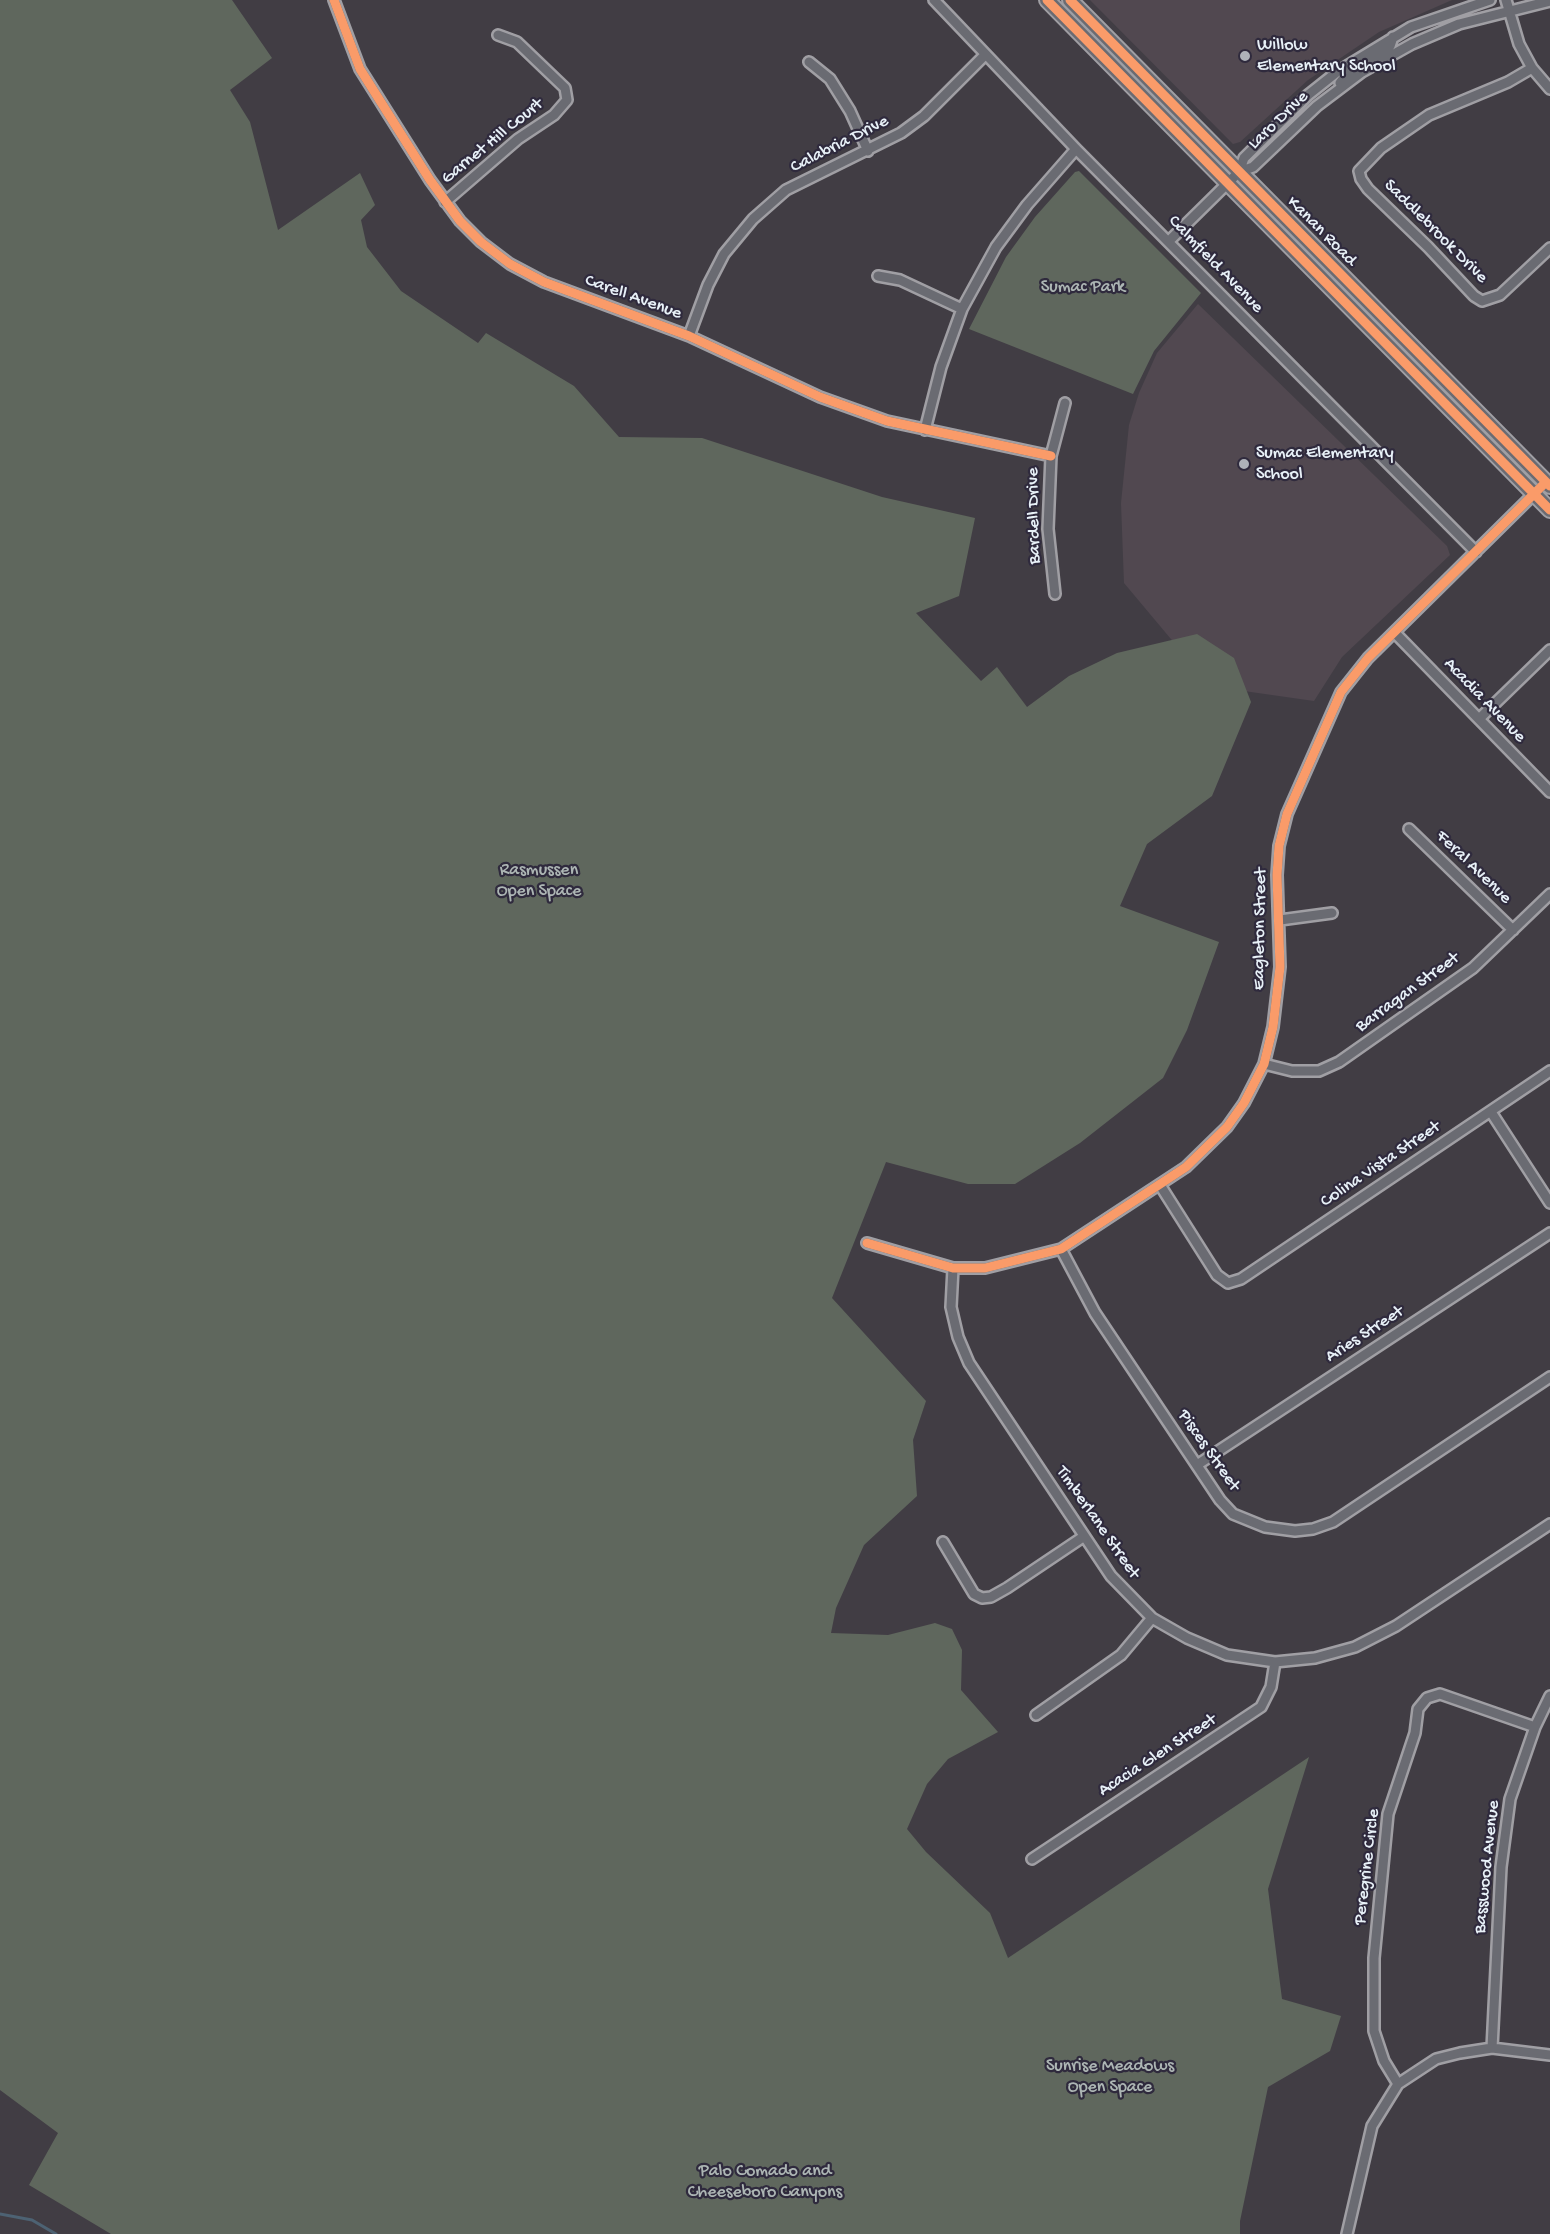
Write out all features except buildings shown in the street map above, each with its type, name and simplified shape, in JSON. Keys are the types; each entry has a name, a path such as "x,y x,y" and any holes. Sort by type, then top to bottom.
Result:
{"main road":[{"name":"Kanan Road","path":"1047,0 1550,510"},
{"name":"Kanan Road","path":"1070,0 1548,484"}],"street":[{"name":"Carell Avenue","path":"334,0 360,69 445,202 481,242 510,264 544,282 688,336 820,397 887,421 1051,456"},
{"name":"Laro Drive","path":"1169,241 1239,172 1244,158 1315,89 1411,27 1490,0"},
{"path":"1506,0 1519,44 1532,68 1550,89"},
{"name":"Calmfield Avenue","path":"936,1 1076,149 1476,552"},
{"name":"Laro Drive","path":"1239,172 1254,167 1338,88 1383,59 1435,33 1550,1"},
{"name":"Garnet Hill Court","path":"445,202 518,139 554,116 567,100 565,88 517,42 498,34"},
{"name":"Laro Drive","path":"1338,88 1347,74 1390,46 1393,38"},
{"name":"Calabria Drive","path":"688,336 708,285 724,254 753,219 786,190 814,174 868,152 924,116 985,55"},
{"path":"809,62 830,79 850,111 868,152"},
{"name":"Saddlebrook Drive","path":"1532,68 1508,82 1429,115 1381,148 1359,171 1368,189 1428,247 1474,296 1482,301 1500,295 1550,248"},
{"path":"925,430 941,368 962,309 996,247 1027,205 1076,149"},
{"path":"878,276 900,280 962,309"},
{"name":"Bardell Drive","path":"1055,594 1048,529 1051,456 1065,403"},
{"name":"Eagleton Street","path":"867,1243 953,1268 985,1268 1062,1249 1186,1167 1227,1127 1244,1103 1264,1064 1273,1027 1280,967 1277,875 1287,814 1341,692 1368,658 1534,494 1548,484"},
{"name":"Acadia Avenue","path":"1395,633 1550,792"},
{"path":"1479,719 1550,650"},
{"name":"Feral Avenue","path":"1409,829 1513,930"},
{"name":"Barragan Street","path":"1264,1064 1292,1071 1319,1071 1339,1062 1473,968 1550,894"},
{"path":"1280,920 1332,913"},
{"name":"Colina Vista Street","path":"1160,1185 1217,1275 1228,1283 1241,1279 1550,1071"},
{"path":"1491,1112 1550,1203"},
{"name":"Aries Street","path":"1197,1466 1550,1233"},
{"name":"Pisces Street","path":"1062,1249 1095,1313 1220,1500 1233,1514 1248,1522 1280,1530 1313,1529 1333,1522 1550,1377"},
{"name":"Timberlane Street","path":"953,1268 951,1307 957,1337 969,1363 1111,1576 1152,1618 1187,1638 1227,1655 1275,1662 1315,1658 1355,1647 1396,1626 1550,1524"},
{"path":"943,1542 974,1594 982,1598 992,1597 1007,1588 1083,1537"},
{"path":"1036,1715 1121,1655 1152,1618"},
{"name":"Acacia Glen Street","path":"1032,1859 1261,1707 1270,1687 1275,1662"},
{"name":"Peregrine Circle","path":"1398,2084 1384,2061 1374,2031 1374,1958 1388,1814 1415,1733 1418,1710 1426,1698 1440,1694 1535,1727"},
{"name":"Basswood Avenue","path":"1492,2048 1501,1867 1510,1799 1535,1727 1550,1696"},
{"path":"1347,2234 1372,2126 1398,2084 1436,2060 1492,2048 1550,2055"}],"shaded area":[{"name":"Willow Elementary School","path":"1090,0 1452,0 1379,32 1308,80 1240,142 1233,144"},
{"name":"Sumac Elementary School","path":"1198,304 1447,546 1450,555 1342,657 1314,701 1244,691 1217,694 1124,583 1121,503 1129,425 1139,393 1157,353"}],"green space":[{"name":"Rasmussen Open Space","path":"0,0 232,0 272,58 230,90 250,122 278,230 360,173 375,205 361,220 367,247 401,291 478,343 486,333 574,386 619,437 702,438 882,497 975,518 959,596 916,613 981,681 997,667 1027,707 1069,676 1117,653 1197,634 1234,658 1251,702 1212,796 1147,844 1120,906 1219,942 1187,1030 1163,1078 1080,1143 1015,1184 968,1184 886,1162 832,1298 926,1401 913,1440 917,1496 864,1545 836,1608 831,1633 888,1635 935,1623 952,1629 962,1650 961,1690 998,1732 948,1759 927,1784 907,1829 926,1852 990,1913 1008,1958 1309,1757 1268,1889 1282,1999 1341,2016 1330,2051 1268,2087 1240,2221 1240,2234 111,2234 29,2185 58,2133 0,2090"},
{"name":"Sumac Park","path":"1079,171 1201,293 1154,351 1133,394 969,329 1006,257 1035,217 1075,172"}],"waterway":[{"path":"0,2214 32,2220 56,2234"}],"cycle path":[{"path":"334,0 360,69 430,180 460,221 481,242 510,264 544,282 689,336 820,397 887,421 1051,456"},
{"path":"1047,0 1550,510"},
{"path":"1070,0 1550,486"},
{"path":"867,1243 953,1268 985,1268 1061,1249 1186,1167 1227,1127 1244,1103 1264,1064 1273,1027 1280,967 1277,875 1279,846 1287,814 1341,692 1368,658 1546,482"}],"place":[{"name":"Willow Elementary School","path":"1245,56"},
{"name":"Sumac Elementary School","path":"1244,464"}],"park label":[{"name":"Sunrise Meadows Open Space","path":"1110,2077"},
{"name":"Palo Comado and Cheeseboro Canyons","path":"765,2182"}]}
